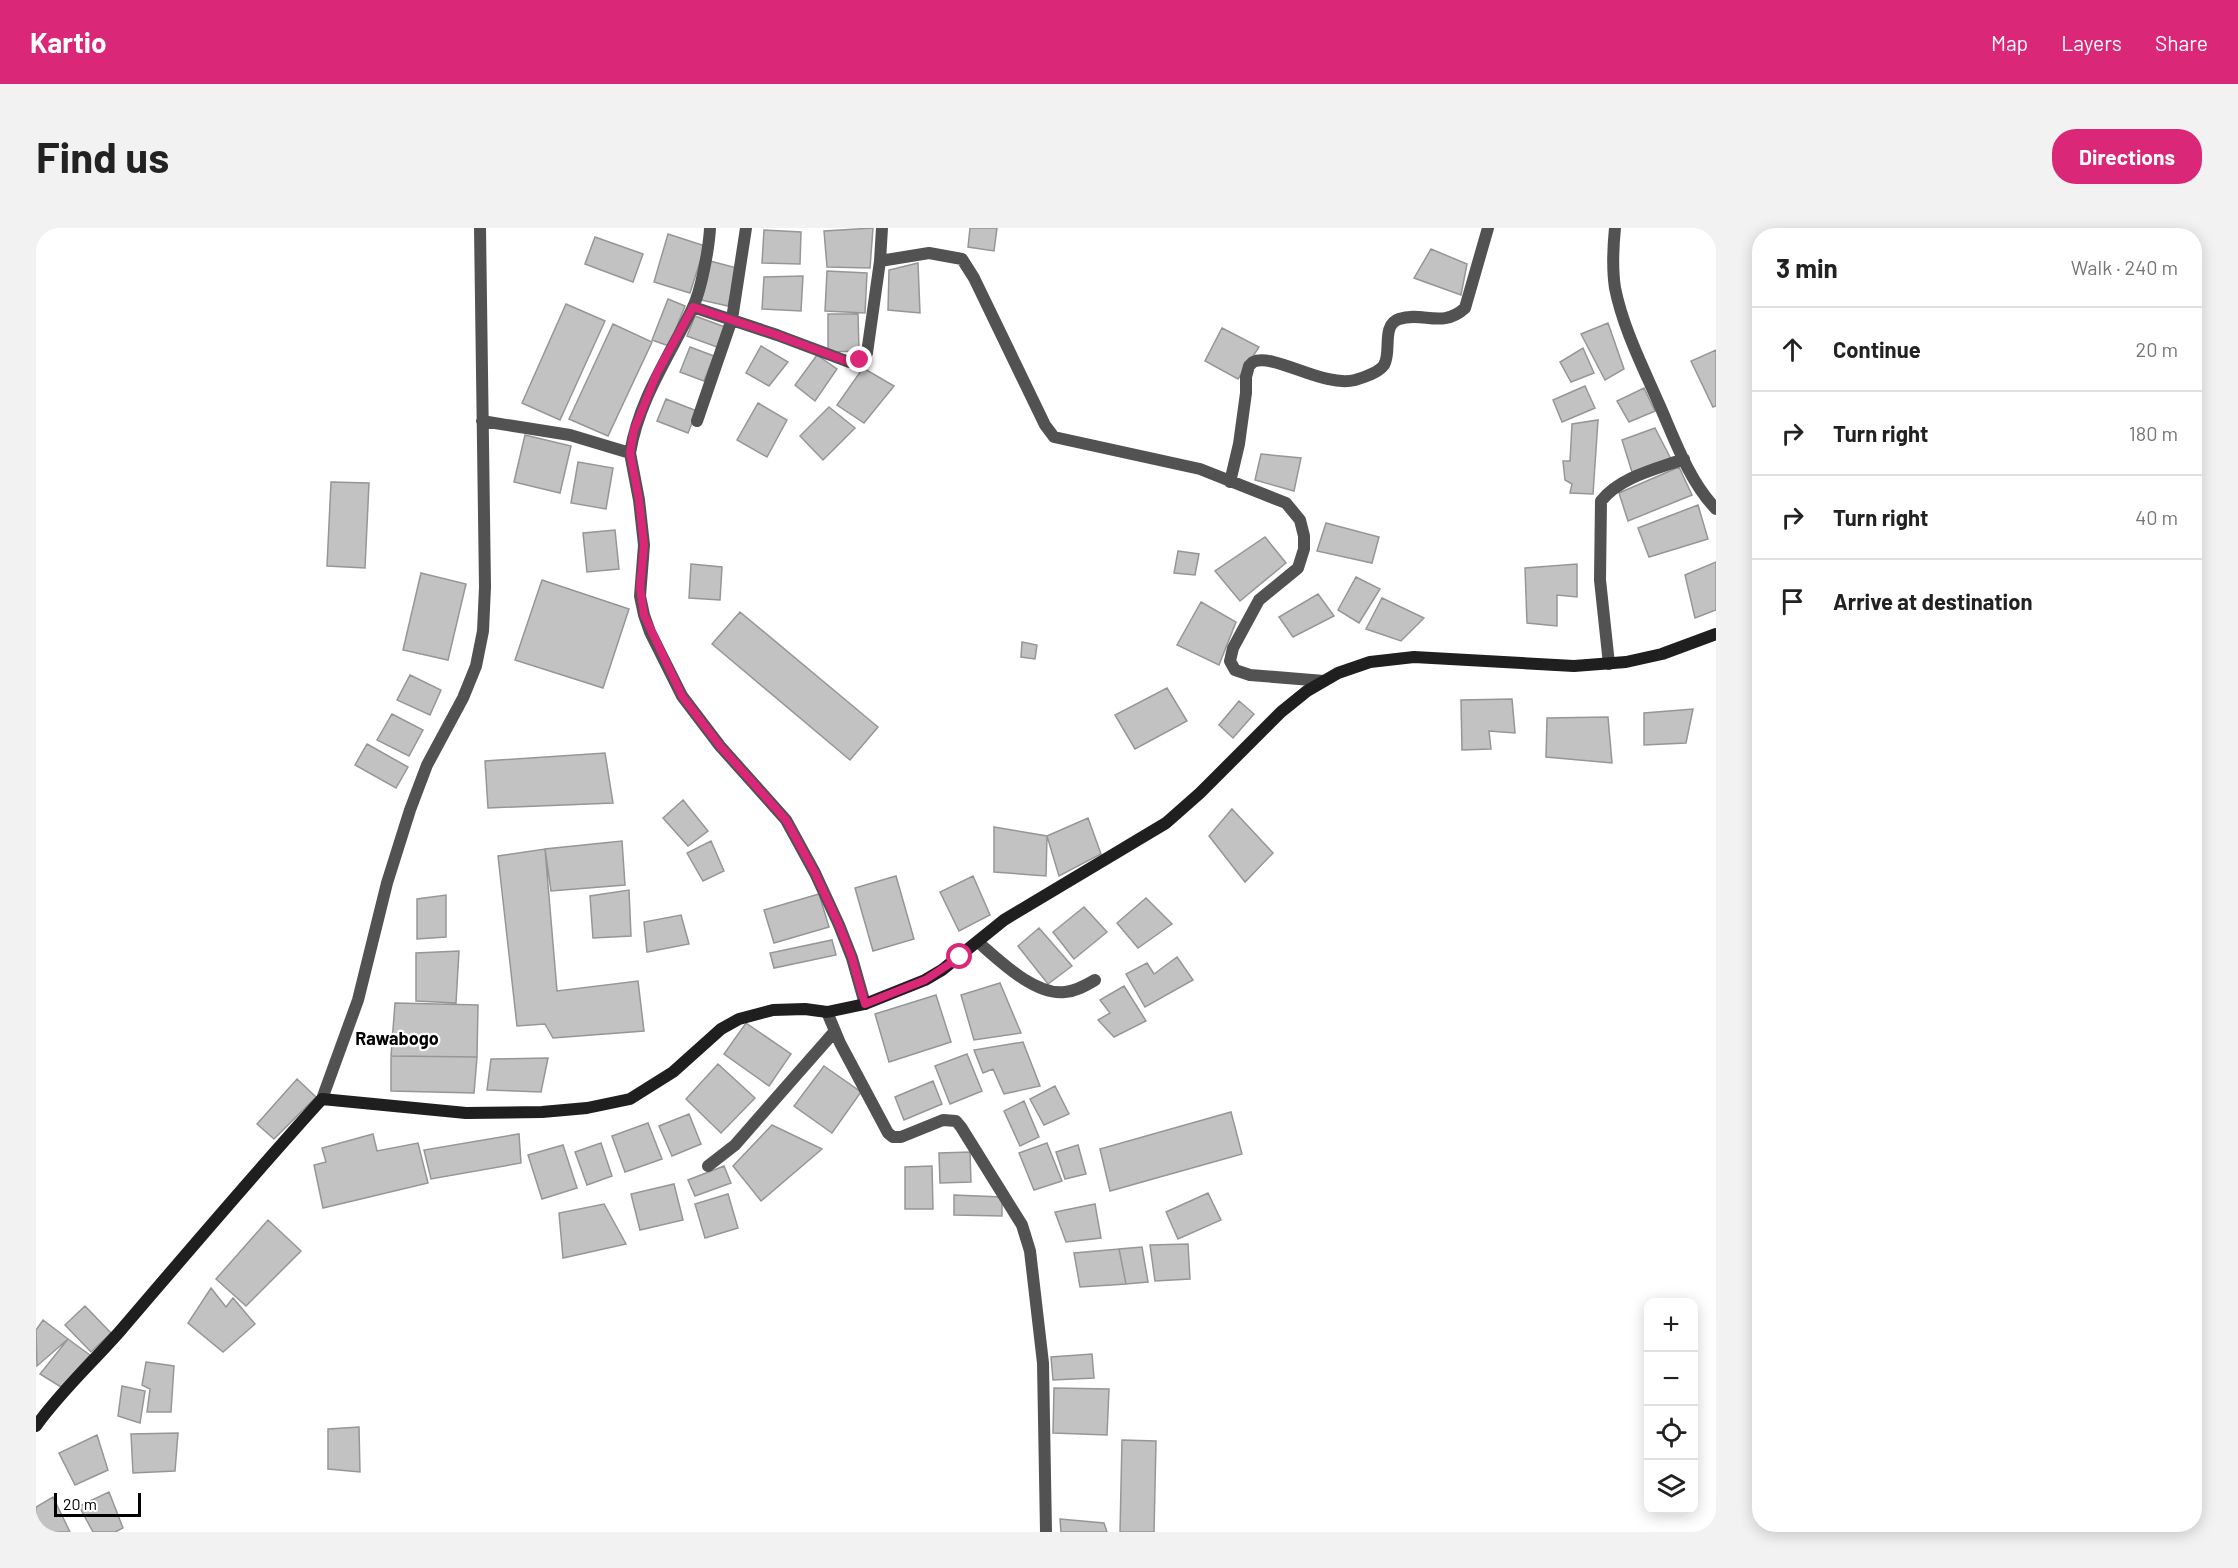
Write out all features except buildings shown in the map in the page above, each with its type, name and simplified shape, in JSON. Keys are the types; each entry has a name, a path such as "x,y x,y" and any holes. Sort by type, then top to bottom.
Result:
{"street":[{"path":"36,1426 48,1409 117,1334 268,1158 322,1099 358,1000 387,883 410,810 427,765 463,698 476,666 483,631 485,587 480,228"},
{"path":"710,228 710,244 693,307 657,373 634,430 630,453 639,500 644,545 640,596 650,632 682,696 720,746 786,820 815,873 839,925 852,958 865,1004"},
{"path":"697,421 732,320 746,228"},
{"path":"693,307 849,362 860,360 867,353 880,261 882,228"},
{"path":"1230,482 1239,444 1246,393 1245,378 1253,362 1264,360 1341,382 1355,380 1374,372 1384,365 1386,360 1389,330 1393,322 1407,318 1447,319 1466,308 1488,228"},
{"path":"1615,228 1613,270 1621,309 1643,369 1684,459 1696,484 1716,509"},
{"path":"880,261 929,254 962,259 974,278 1045,425 1053,437 1200,469 1286,503 1300,520 1304,536 1304,549 1298,568 1259,600 1233,648 1230,661 1235,670 1250,675 1324,681"},
{"path":"482,421 570,435 630,453"},
{"path":"1609,664 1600,580 1601,501 1608,492 1625,481 1684,459"},
{"path":"322,1099 466,1113 542,1112 607,1105 630,1099 674,1072 721,1029 739,1019 773,1010 805,1009 827,1012 865,1004 925,980 942,970 1004,920 1166,823 1200,793 1281,712 1324,681 1361,665 1393,658 1414,657 1574,666 1609,664 1662,654 1716,634"},
{"path":"978,942 1008,969 1050,991 1064,993 1095,980"},
{"path":"827,1012 888,1133 893,1137 901,1137 940,1122 956,1121 1022,1225 1030,1251 1043,1363 1046,1532"},
{"path":"708,1166 735,1145 835,1031"}],"district":[{"name":"Rawabogo","path":"397,1039"}],"route":[{"path":"860,360 849,362 693,307 657,373 634,430 630,453 639,500 644,545 640,596 650,632 682,696 720,746 786,820 815,873 839,925 852,958 865,1004 925,980 960,957"}]}
